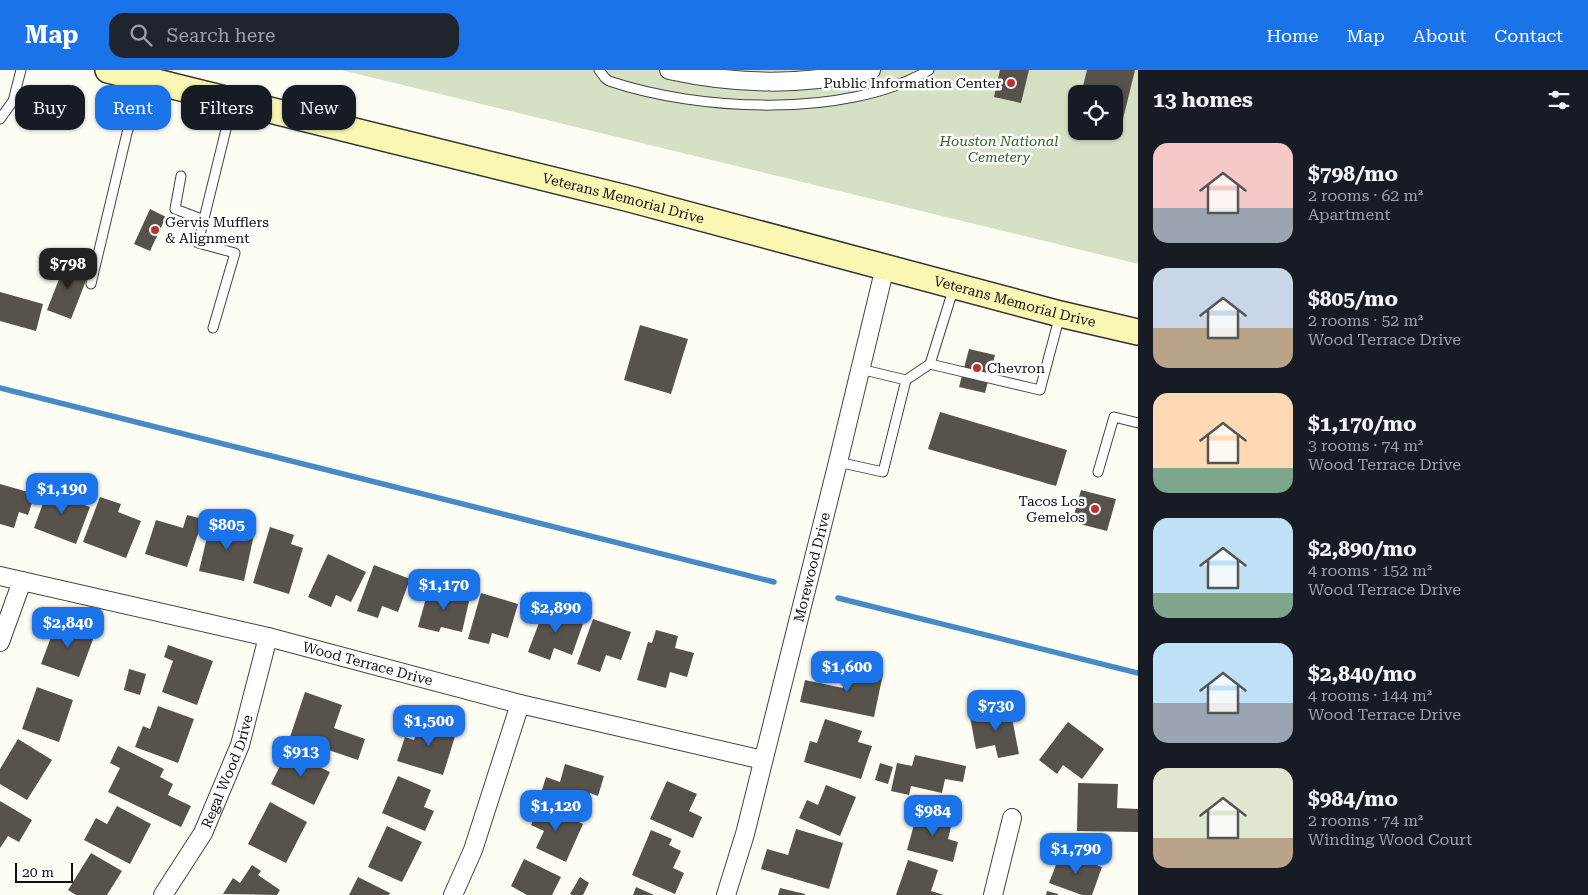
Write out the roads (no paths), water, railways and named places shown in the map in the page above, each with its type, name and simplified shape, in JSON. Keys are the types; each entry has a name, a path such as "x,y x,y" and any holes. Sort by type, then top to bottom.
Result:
{"main road":[{"name":"Veterans Memorial Drive","path":"108,70 181,88"},
{"name":"Veterans Memorial Drive","path":"272,111 626,198 1060,314 1138,332"}],"street":[{"path":"669,70 717,79 769,83 822,79 871,70"},
{"name":"Morewood Drive","path":"726,895 745,834 885,267"},
{"name":"Wood Terrace Drive","path":"0,576 268,637 520,704 763,760"},
{"path":"0,642 22,581"},
{"name":"Regal Wood Drive","path":"163,895 204,833 240,745 268,637"},
{"path":"453,895 473,850 520,704"},
{"path":"993,895 1012,818"}],"lane":[{"path":"0,119 13,101 21,70"},
{"path":"599,70 609,81 676,97 724,104 780,105 839,100 899,84 929,70"},
{"path":"91,284 126,133 144,79"},
{"path":"213,328 235,253 198,244 226,130"},
{"path":"181,176 175,209 204,220"},
{"path":"838,462 883,472 906,380 930,364 954,286"},
{"path":"930,364 1040,390 1060,314"},
{"path":"860,369 906,380"},
{"path":"1098,472 1114,417 1138,423"}],"waterway":[{"path":"0,388 774,582"},
{"path":"838,598 1138,673"}],"place":[{"name":"Public Information Center","path":"1011,83"},
{"name":"Gervis Mufflers & Alignment","path":"155,230"},
{"name":"Chevron","path":"977,368"},
{"name":"Tacos Los Gemelos","path":"1095,509"}],"park label":[{"name":"Houston National Cemetery","path":"999,149"}]}
